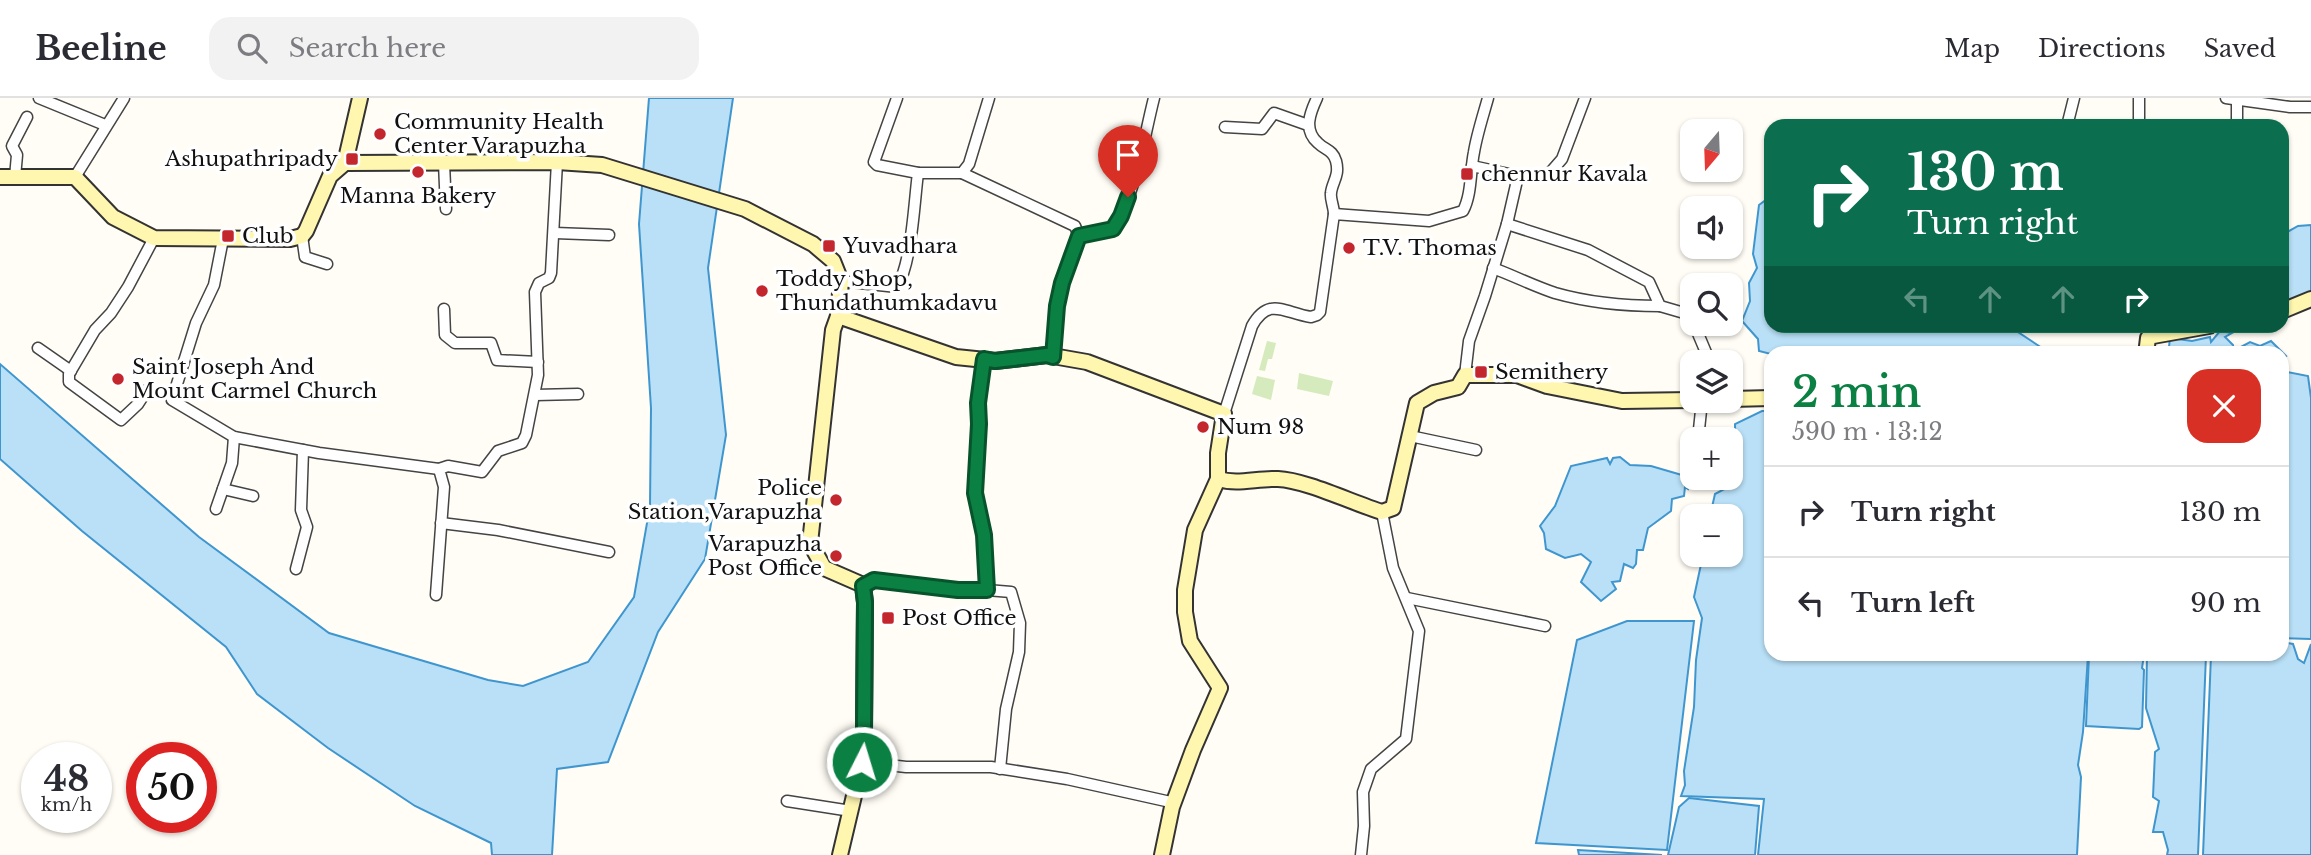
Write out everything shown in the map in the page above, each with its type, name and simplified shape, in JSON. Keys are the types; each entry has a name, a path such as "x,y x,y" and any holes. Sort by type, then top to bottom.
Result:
{"street":[{"path":"39,98 105,125"},
{"path":"75,177 124,98"},
{"path":"327,264 305,257 302,236 313,218 330,176 345,163 360,98"},
{"path":"897,98 874,162 877,165 918,173 962,173 1075,226 1079,236 1062,283 1057,306 1053,357"},
{"path":"962,173 970,164 989,98"},
{"path":"1079,236 1113,229 1121,216 1154,98"},
{"path":"1162,855 1175,803 1193,750 1220,688 1190,641 1185,612 1186,580 1195,530 1218,479 1218,453 1224,414 1252,326 1259,314 1272,308 1311,317 1320,312 1334,214 1331,193 1338,166 1334,155 1318,143 1310,132 1308,125 1317,98"},
{"path":"1334,214 1429,221 1463,211 1469,200 1468,189 1477,137 1488,98"},
{"path":"1472,166 1518,176 1548,175 1562,159 1586,98"},
{"path":"2069,119 2074,98"},
{"path":"2139,98 2139,119"},
{"path":"2225,98 2311,107"},
{"path":"2237,99 2237,119"},
{"path":"1225,127 1262,129 1274,114 1308,125"},
{"path":"27,117 12,146 17,155 7,177 75,177 113,217 154,238 290,239 302,236"},
{"path":"345,163 557,162 602,165 746,209 813,244 833,261 841,281 838,316 833,330 810,543 824,568 863,586"},
{"path":"223,239 214,285 196,323 172,400 234,437 303,450 439,469 448,466 482,472 498,451 522,443 526,435 538,375 535,292 539,282 549,278 551,274 557,162"},
{"path":"444,163 446,209"},
{"path":"841,281 897,287 902,279 911,233 918,173"},
{"path":"1218,479 1228,482 1277,479 1301,484 1382,512 1393,508 1417,403 1434,393 1458,387 1465,375 1469,341 1507,223 1518,176"},
{"path":"1507,223 1588,250 1649,282 1660,306"},
{"path":"555,233 609,235"},
{"path":"147,390 138,404 121,420 69,382 71,371 95,330 111,313 128,287 154,238"},
{"path":"1493,268 1555,292 1584,299 1621,306 1660,306 1680,312"},
{"path":"2289,308 2311,299"},
{"path":"444,309 445,335 456,344 491,343 497,360 538,362"},
{"path":"838,316 956,357 995,361 1047,355 1087,362 1224,414"},
{"path":"38,348 71,371"},
{"path":"984,359 978,403 975,493 984,535 987,590"},
{"path":"1465,375 1517,375 1547,386 1622,401 1680,400"},
{"path":"535,395 578,394"},
{"path":"1743,399 1764,398"},
{"path":"1410,436 1476,450"},
{"path":"216,509 232,463 234,437"},
{"path":"296,569 307,527 301,510 303,450"},
{"path":"436,594 444,487 439,469"},
{"path":"222,489 253,496"},
{"path":"1362,855 1363,792 1371,769 1406,739 1419,631 1390,559 1382,512"},
{"path":"441,523 498,530 609,552"},
{"path":"863,586 874,580 958,590 1011,592 1020,623 1019,652 1006,709 1000,769"},
{"path":"840,855 862,762 865,692 863,586"},
{"path":"1407,598 1545,625"},
{"path":"862,762 906,766 991,767 1067,779 1175,803"},
{"path":"787,800 851,811"}],"green space":[{"path":"1267,341 1276,343 1272,359 1268,359 1265,371 1259,370"},
{"path":"1299,373 1333,381 1329,396 1297,389"},
{"path":"1257,376 1275,380 1271,400 1252,394"}],"water":[{"path":"649,98 733,98 708,268 726,435 705,559 658,632 608,762 557,769 552,855 492,855 491,843 415,806 328,748 257,694 226,647 82,531 0,459 0,364 199,537 329,633 488,680 523,686 588,662 634,597 650,506 651,408 639,224"},
{"path":"1764,201 1764,333 2020,333 2039,346 1764,346 1764,352 1759,351 1758,339 1743,322 1750,301 1749,283 1757,268 1753,254 1759,205"},
{"path":"2311,225 2311,292 2289,300 2289,231 2298,226"},
{"path":"2218,333 2232,333 2225,337 2233,346 2169,346 2170,338 2192,341 2210,337 2211,342"},
{"path":"2271,341 2276,346 2260,346"},
{"path":"2250,342 2260,346 2243,346"},
{"path":"2289,372 2308,376 2311,398 2311,639 2289,638"},
{"path":"1764,411 1764,661 2088,661 2078,765 2081,777 2077,855 1758,855 1764,799 1681,796 1685,785 1684,771 1694,707 1696,660 1702,618 1694,597 1700,567 1743,567 1743,504 1713,504 1715,494 1723,490 1743,490 1743,427 1735,427 1735,424"},
{"path":"1620,457 1630,465 1651,466 1680,474 1680,490 1685,490 1684,496 1672,499 1671,511 1648,528 1643,550 1637,550 1636,564 1633,568 1624,564 1620,581 1612,582 1616,589 1601,601 1581,582 1591,562 1581,554 1565,558 1546,549 1544,533 1540,526 1555,506 1571,466 1607,458 1610,464 1613,458"},
{"path":"1627,621 1694,621 1667,850 1536,843 1577,640"},
{"path":"2289,643 2293,644 2298,659 2304,663 2311,644 2311,855 2203,855 2211,661 2289,661"},
{"path":"2089,661 2143,661 2142,727 2086,726"},
{"path":"2147,661 2206,661 2198,855 2167,855 2163,832 2153,832 2159,801 2153,797 2155,752 2159,749 2146,708"},
{"path":"1689,798 1759,806 1755,855 1668,855 1679,807"},
{"path":"1578,850 1662,855 1579,855"}],"place":[{"name":"Community Health Center Varapuzha","path":"380,134"},
{"name":"Ashupathripady","path":"352,159"},
{"name":"Manna Bakery","path":"418,172"},
{"name":"chennur Kavala","path":"1467,174"},
{"name":"Club","path":"228,236"},
{"name":"Yuvadhara","path":"829,246"},
{"name":"T.V. Thomas","path":"1349,248"},
{"name":"Toddy Shop, Thundathumkadavu","path":"762,291"},
{"name":"Semithery","path":"1481,372"},
{"name":"Saint Joseph And Mount Carmel Church","path":"118,379"},
{"name":"Num 98","path":"1203,427"},
{"name":"Police Station,Varapuzha","path":"836,500"},
{"name":"Varapuzha Post Office","path":"836,556"},
{"name":"Post Office","path":"888,618"}],"route":[{"path":"862,762 863,586 874,580 958,590 987,590 984,535 975,493 978,403 984,359 995,361 1047,355 1053,357 1057,306 1062,283 1079,236 1113,229 1128,197"}]}
